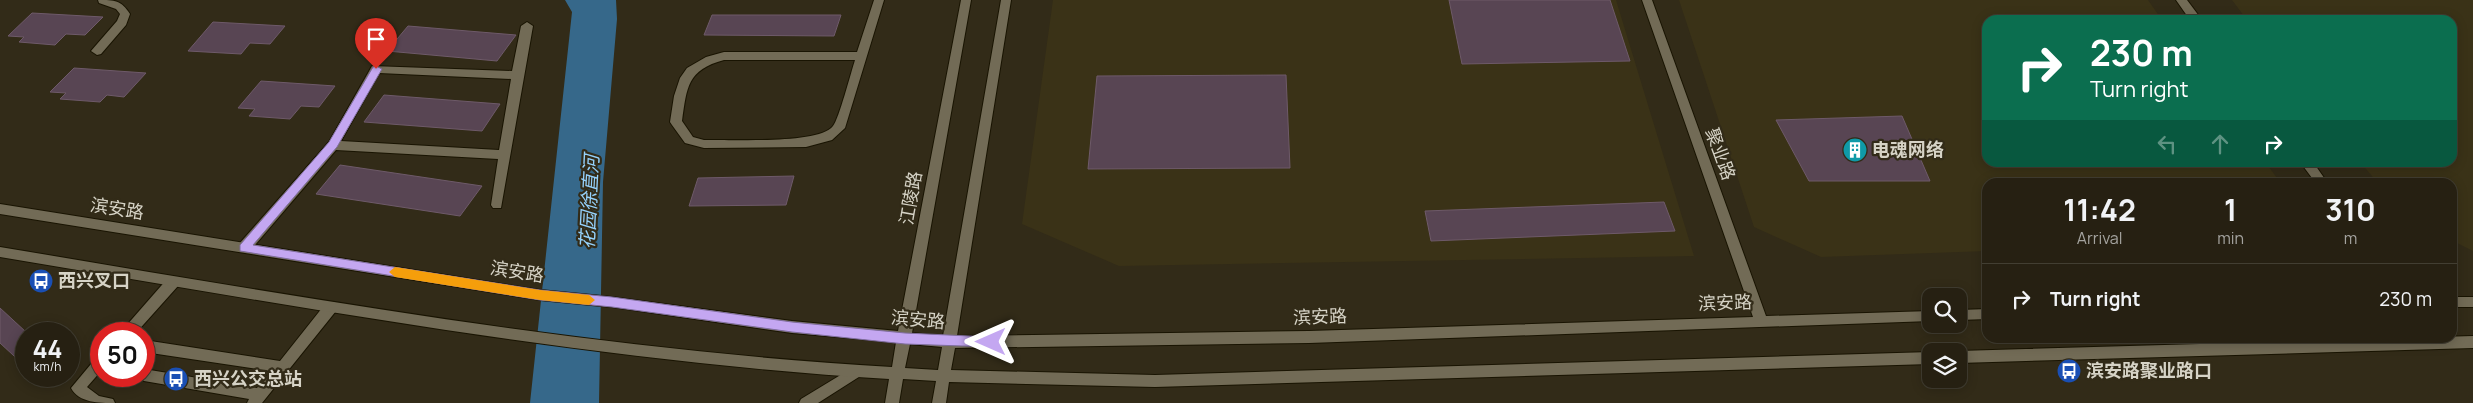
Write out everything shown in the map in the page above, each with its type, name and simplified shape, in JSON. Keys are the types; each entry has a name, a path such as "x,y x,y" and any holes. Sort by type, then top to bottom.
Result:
{"main road":[{"path":"97,51 122,22 125,14 120,6 103,0"},
{"path":"863,56 724,56 708,60 694,67 683,81 676,122 689,140 704,144 806,143 828,137 839,128 863,56 879,0"},
{"name":"江陵路","path":"892,403 966,0"},
{"path":"939,403 951,342 1006,0"},
{"name":"聚业路","path":"1647,0 1762,320"},
{"path":"2181,0 2192,15"},
{"path":"497,205 517,74 527,26"},
{"path":"244,248 333,144 376,69 517,74"},
{"path":"333,144 504,155"},
{"path":"2310,167 2318,178"},
{"name":"滨安路","path":"0,209 540,295 612,302 792,327 951,342 1308,337 1762,320 1922,316"},
{"path":"0,252 173,282 605,347 857,372 1155,381 1922,358"},
{"path":"137,322 173,282"},
{"path":"2457,302 2473,302"},
{"path":"155,377 258,399 331,306"},
{"path":"1967,315 1982,314"},
{"path":"2457,341 2473,342"},
{"path":"1967,357 2358,343"},
{"path":"155,348 282,367"},
{"path":"806,403 857,372"},
{"path":"90,376 78,388 96,401 108,403"}],"shaded area":[{"path":"1053,0 1616,0 1694,256 1119,266 1022,224"},
{"path":"1679,0 2148,0 2158,15 1982,15 1982,167 2269,167 2277,178 1982,178 1982,251 1821,257 1754,227"},
{"path":"2232,0 2473,0 2473,251 2457,243 2457,178 2374,178 2364,167 2457,167 2457,15 2243,15"}],"water":[{"name":"花园徐直河","path":"565,0 616,0 617,19 603,182 599,403 530,403 572,12"}],"building":[{"path":"1449,0 1610,0 1630,61 1462,64"},
{"path":"32,13 103,17 85,35 66,34 55,45 19,42 24,37 8,36"},
{"path":"712,15 841,15 834,36 704,35"},
{"path":"213,22 285,26 270,44 250,43 241,54 188,51"},
{"path":"408,26 516,35 497,61 387,51"},
{"path":"74,68 146,73 124,97 107,95 100,102 60,99 66,93 50,92"},
{"path":"1286,75 1290,168 1088,169 1097,76"},
{"path":"261,81 335,86 319,107 301,106 290,119 249,116 255,109 238,108"},
{"path":"384,95 500,104 482,131 364,122"},
{"name":"电魂网络","path":"1902,116 1930,181 1809,181 1776,120"},
{"path":"340,165 482,186 460,216 316,194"},
{"path":"794,176 786,205 689,206 698,178"},
{"path":"1664,202 1675,231 1431,241 1425,211"},
{"path":"0,308 15,322 15,357 0,343"}],"slow traffic":[{"path":"395,272 540,295 589,300"}],"place":[{"name":"电魂网络","path":"1855,150"},
{"name":"西兴叉口","path":"41,281"},
{"name":"滨安路聚业路口","path":"2069,371"},
{"name":"西兴公交总站","path":"176,379"}],"route":[{"path":"376,69 333,144 244,248 540,295 612,302 792,327 951,342 991,342"}]}
